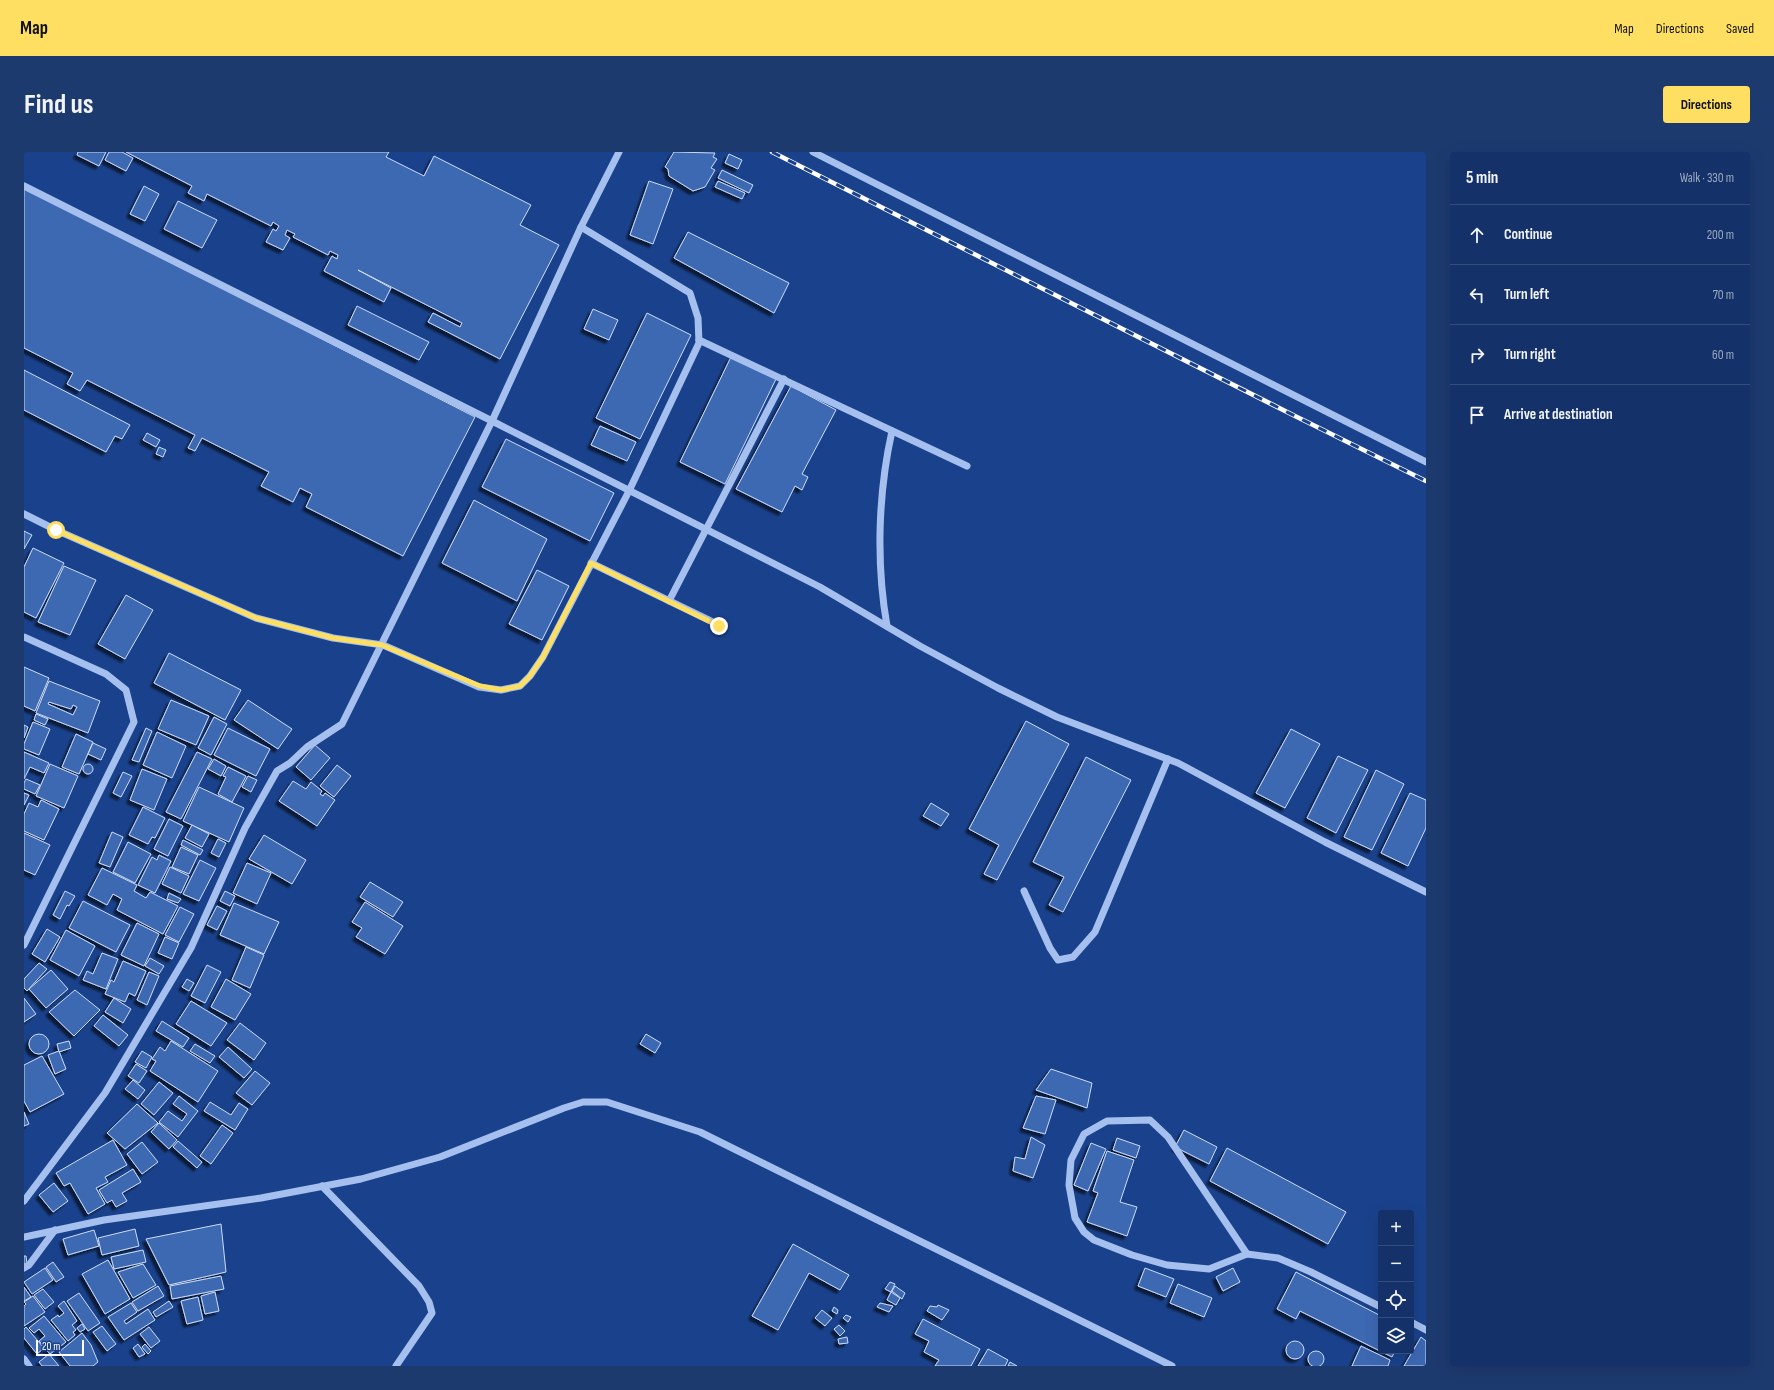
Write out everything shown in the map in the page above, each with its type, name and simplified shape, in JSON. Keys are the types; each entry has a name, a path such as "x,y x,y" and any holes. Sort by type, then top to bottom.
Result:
{"street":[{"path":"24,1201 105,1093 191,948 245,828 277,771 290,763 307,747 342,724 492,421 581,227 619,152"},
{"path":"813,152 1228,364 1426,462"},
{"path":"24,186 492,421 820,588 920,646 998,688 1057,717 1178,763 1325,842 1426,892"},
{"path":"24,514 56,530 256,618 333,638 382,645 480,686 501,690 520,686 530,676 543,657 629,491 699,343 698,318 690,293 581,227"},
{"path":"699,340 966,466"},
{"path":"669,601 784,380"},
{"path":"887,626 881,578 881,511 892,432"},
{"path":"591,563 719,626"},
{"path":"24,637 106,674 126,690 134,722 24,945"},
{"path":"1024,891 1050,948 1058,960 1073,957 1095,932 1168,759"},
{"path":"24,1236 104,1220 261,1198 360,1179 440,1157 564,1108 583,1102 607,1102 700,1132 1172,1366"},
{"path":"1247,1254 1168,1137 1150,1120 1107,1121 1084,1134 1071,1160 1069,1185 1075,1218 1084,1232 1094,1240 1132,1255 1167,1265 1209,1269 1247,1254 1278,1258 1298,1266 1378,1306"},
{"path":"322,1186 419,1286 429,1302 432,1313 396,1366"},
{"path":"24,1268 30,1264 55,1230"},
{"path":"1414,1324 1426,1330"},
{"path":"24,1359 29,1366"}],"building":[{"path":"78,152 106,152 99,166 77,155"},
{"path":"109,152 122,152 133,158 126,171 105,160"},
{"path":"126,152 389,152 386,157 424,176 434,156 531,205 520,225 559,245 500,359 428,322 433,313 460,327 462,323 358,270 391,288 384,302 324,271 332,256 337,259 338,255 330,251 328,255 293,237 295,234 287,230 285,235 290,238 283,250 266,242 273,229 276,231 279,226 273,222 271,226 207,194 204,201 188,193 192,186"},
{"path":"674,152 715,153 713,157 717,159 711,168 715,170 705,187 693,191 669,176 668,169 665,167"},
{"path":"729,154 742,160 738,169 725,163"},
{"path":"722,170 753,185 749,193 718,178"},
{"path":"649,181 673,189 653,244 630,235"},
{"path":"718,181 745,193 742,199 715,187"},
{"path":"144,186 159,194 145,221 130,214"},
{"path":"24,187 475,417 403,556 306,507 312,494 300,488 293,502 261,486 269,472 202,438 195,451 188,448 195,435 87,380 80,391 67,384 73,373 24,348"},
{"path":"178,201 217,220 202,248 164,229"},
{"path":"688,232 789,283 774,313 674,258"},
{"path":"357,306 429,342 419,360 348,325"},
{"path":"593,309 618,320 609,340 584,329"},
{"path":"647,313 691,335 640,439 596,418"},
{"path":"731,357 776,379 725,484 680,462"},
{"path":"24,370 130,425 122,439 115,436 106,452 24,410"},
{"path":"791,386 836,410 802,474 808,477 802,490 795,486 782,512 736,489"},
{"path":"600,426 636,442 627,461 591,445"},
{"path":"147,433 160,440 156,447 143,440"},
{"path":"506,439 614,493 590,541 482,487"},
{"path":"159,447 166,450 163,457 156,454"},
{"path":"474,500 547,539 517,601 442,563"},
{"path":"24,531 32,535 24,549"},
{"path":"33,548 64,563 36,618 24,612 24,567"},
{"path":"64,566 96,580 70,635 38,622"},
{"path":"537,570 569,586 542,640 509,624"},
{"path":"126,595 153,610 125,659 98,644"},
{"path":"169,653 241,690 225,720 154,683"},
{"path":"24,667 49,678 35,711 24,706"},
{"path":"49,681 100,701 88,733 36,713","holes":["49,702 71,709 73,705 77,707 73,715 48,704"]},
{"path":"171,700 209,716 196,745 158,729"},
{"path":"248,700 292,729 278,749 234,720"},
{"path":"36,714 48,719 45,725 34,720"},
{"path":"214,717 227,724 211,755 198,748"},
{"path":"1026,721 1069,744 997,880 984,874 999,845 969,829"},
{"path":"33,722 50,729 39,755 24,749 24,744"},
{"path":"24,725 28,727 24,738"},
{"path":"146,728 152,731 139,762 132,760"},
{"path":"228,728 270,749 256,776 214,755"},
{"path":"1291,729 1320,744 1285,808 1256,793"},
{"path":"157,732 186,746 172,778 143,765"},
{"path":"76,734 93,742 79,774 62,767"},
{"path":"93,743 106,749 101,760 88,754"},
{"path":"315,745 330,758 311,780 296,767"},
{"path":"24,752 49,763 44,773 30,767 24,779"},
{"path":"197,752 212,759 181,819 166,812"},
{"path":"1338,756 1368,770 1336,833 1307,818"},
{"path":"1086,757 1131,780 1063,912 1049,905 1064,877 1033,862"},
{"path":"214,759 226,766 221,776 208,769"},
{"path":"50,764 78,776 64,808 36,796"},
{"path":"86,764 90,764 93,769 90,774 86,774 83,771 83,767"},
{"path":"337,765 351,776 334,797 320,786"},
{"path":"228,767 246,776 232,802 218,794 226,777 223,776"},
{"path":"142,769 167,779 154,810 130,800"},
{"path":"1376,770 1404,784 1372,850 1344,837"},
{"path":"123,772 132,776 121,797 113,793"},
{"path":"248,776 257,780 251,792 242,787"},
{"path":"26,779 40,785 35,794 24,789"},
{"path":"293,781 306,789 311,782 322,791 320,794 323,796 325,793 335,800 317,826 279,801"},
{"path":"199,787 244,808 229,842 183,821"},
{"path":"24,793 29,795 24,805"},
{"path":"1410,793 1426,800 1426,828 1408,866 1381,853"},
{"path":"41,800 59,809 44,840 24,831 24,814 29,803 38,807"},
{"path":"931,803 949,814 941,826 923,816"},
{"path":"143,807 165,818 155,838 152,837 148,844 129,835"},
{"path":"169,819 183,826 168,856 154,849"},
{"path":"192,825 209,834 202,847 185,838"},
{"path":"112,832 123,837 110,867 99,863"},
{"path":"24,833 50,845 35,875 24,870"},
{"path":"264,835 306,860 292,884 249,859"},
{"path":"218,839 226,843 219,857 211,853"},
{"path":"183,840 203,850 200,855 181,845"},
{"path":"128,842 151,854 135,883 113,872"},
{"path":"181,847 198,855 189,874 172,867"},
{"path":"159,855 171,861 155,893 138,885 152,857 157,860"},
{"path":"200,860 216,868 199,901 183,894"},
{"path":"247,863 271,873 257,904 233,893"},
{"path":"170,867 189,876 181,893 162,884"},
{"path":"102,868 137,885 134,891 146,898 150,892 178,906 163,934 117,910 122,899 113,894 107,905 88,895"},
{"path":"370,882 403,902 393,917 360,897"},
{"path":"65,891 75,896 69,906 67,905 60,919 53,915"},
{"path":"225,891 235,896 230,906 220,901"},
{"path":"169,893 181,899 178,903 167,899"},
{"path":"83,901 130,925 116,952 69,928"},
{"path":"365,902 403,926 385,954 356,937 362,928 352,922"},
{"path":"234,903 279,922 264,954 220,935"},
{"path":"217,906 227,911 217,930 207,925"},
{"path":"180,907 194,914 179,942 165,935"},
{"path":"137,923 159,934 144,966 121,955"},
{"path":"47,929 60,937 45,962 32,954"},
{"path":"66,930 95,946 79,976 50,960"},
{"path":"165,937 179,943 172,959 158,953"},
{"path":"246,947 264,955 250,988 232,980"},
{"path":"102,953 118,959 106,989 83,980 87,971 93,974"},
{"path":"150,958 164,966 159,974 145,966"},
{"path":"123,961 146,971 135,996 129,993 125,1002 105,994 111,980 114,982"},
{"path":"39,963 47,969 27,991 24,988 24,979"},
{"path":"207,965 221,972 205,1003 191,996"},
{"path":"51,970 68,989 46,1008 29,989"},
{"path":"149,972 159,976 147,1005 137,1000"},
{"path":"187,979 194,983 189,991 182,987"},
{"path":"226,979 251,994 235,1020 211,1007"},
{"path":"75,990 100,1010 74,1036 49,1012"},
{"path":"24,998 36,1014 24,1022"},
{"path":"114,998 131,1009 123,1023 105,1012"},
{"path":"191,1001 227,1023 211,1046 176,1024"},
{"path":"103,1015 128,1035 119,1046 94,1026"},
{"path":"162,1021 189,1038 183,1047 156,1031"},
{"path":"240,1023 266,1043 254,1060 227,1040"},
{"path":"35,1034 43,1034 49,1040 49,1048 43,1054 35,1054 29,1048 29,1040"},
{"path":"646,1034 661,1043 655,1053 640,1044"},
{"path":"69,1041 71,1048 59,1052 57,1044"},
{"path":"171,1041 218,1071 198,1102 150,1071 156,1061 152,1059 160,1047 165,1051"},
{"path":"195,1044 215,1056 210,1063 190,1051"},
{"path":"228,1047 252,1069 244,1078 219,1057"},
{"path":"59,1051 66,1069 55,1074 48,1055"},
{"path":"142,1051 152,1057 146,1068 135,1062"},
{"path":"42,1056 64,1094 30,1112 24,1101 24,1065"},
{"path":"136,1064 147,1071 139,1083 128,1076"},
{"path":"1051,1069 1092,1083 1087,1108 1036,1090"},
{"path":"255,1071 270,1083 252,1105 236,1093"},
{"path":"133,1080 145,1090 138,1099 125,1089"},
{"path":"159,1082 173,1093 154,1115 141,1104"},
{"path":"179,1096 198,1111 178,1137 159,1122 168,1111 182,1121 187,1114 173,1104"},
{"path":"1036,1096 1056,1100 1045,1134 1023,1128"},
{"path":"210,1102 231,1115 239,1103 248,1109 235,1130 204,1111"},
{"path":"137,1104 158,1123 125,1149 107,1133"},
{"path":"24,1112 29,1124 24,1126"},
{"path":"159,1123 177,1140 169,1149 151,1132"},
{"path":"222,1125 233,1133 211,1164 200,1156"},
{"path":"1184,1130 1217,1147 1209,1164 1175,1147"},
{"path":"1031,1137 1045,1145 1033,1178 1013,1171 1015,1157 1025,1159"},
{"path":"1117,1138 1140,1146 1136,1158 1113,1150"},
{"path":"113,1140 127,1165 105,1177 108,1182 96,1188 105,1204 88,1214 70,1183 64,1186 56,1173"},
{"path":"178,1141 202,1162 197,1168 173,1147"},
{"path":"142,1142 158,1162 142,1174 127,1154"},
{"path":"1091,1143 1106,1149 1088,1191 1074,1185"},
{"path":"1227,1148 1346,1212 1328,1244 1210,1181"},
{"path":"1107,1151 1134,1160 1120,1202 1137,1207 1127,1236 1087,1222 1098,1193 1093,1191"},
{"path":"133,1169 141,1182 122,1193 127,1201 116,1207 112,1200 107,1203 99,1190"},
{"path":"54,1183 68,1201 53,1212 39,1195"},
{"path":"221,1224 226,1272 169,1285 146,1239"},
{"path":"135,1229 139,1246 102,1255 98,1238"},
{"path":"94,1230 99,1246 68,1255 63,1239"},
{"path":"793,1244 849,1275 840,1290 809,1273 778,1330 752,1316"},
{"path":"143,1250 146,1262 114,1269 111,1257"},
{"path":"24,1256 26,1256 27,1264 24,1264"},
{"path":"108,1260 130,1299 105,1314 82,1274"},
{"path":"53,1262 64,1277 56,1282 46,1267"},
{"path":"143,1264 156,1285 133,1298 118,1272"},
{"path":"45,1268 53,1280 32,1294 24,1282"},
{"path":"1145,1268 1174,1279 1166,1297 1138,1286"},
{"path":"1233,1268 1240,1282 1223,1291 1216,1277"},
{"path":"1296,1272 1378,1314 1378,1350 1300,1311 1296,1319 1277,1309"},
{"path":"221,1276 224,1289 172,1299 170,1286"},
{"path":"890,1282 895,1284 891,1292 885,1289"},
{"path":"1178,1284 1212,1298 1204,1317 1170,1303"},
{"path":"158,1286 164,1296 138,1311 132,1302"},
{"path":"895,1286 905,1293 902,1299 892,1291"},
{"path":"24,1287 31,1297 24,1301"},
{"path":"43,1289 54,1302 45,1309 34,1295"},
{"path":"215,1292 219,1311 205,1314 201,1296"},
{"path":"891,1292 900,1298 896,1305 887,1300"},
{"path":"79,1293 100,1323 88,1331 67,1301"},
{"path":"33,1296 45,1312 24,1326 24,1306 26,1304 24,1302"},
{"path":"198,1297 203,1320 187,1324 181,1301"},
{"path":"64,1301 77,1321 72,1325 76,1330 73,1332 75,1335 68,1341 51,1320 64,1313 58,1306"},
{"path":"169,1301 173,1307 156,1317 153,1312"},
{"path":"131,1303 137,1312 124,1321 126,1324 148,1309 155,1320 124,1340 108,1317"},
{"path":"880,1303 893,1306 889,1312 877,1307"},
{"path":"938,1305 949,1310 942,1320 927,1311 930,1306 937,1307"},
{"path":"834,1307 838,1310 837,1314 832,1311"},
{"path":"822,1310 832,1318 825,1326 815,1318"},
{"path":"846,1315 851,1317 848,1322 843,1318"},
{"path":"44,1316 66,1342 50,1354 39,1341 45,1336 39,1329 34,1333 29,1328"},
{"path":"923,1319 980,1349 971,1366 935,1366 939,1360 924,1352 929,1341 915,1334"},
{"path":"82,1324 85,1329 80,1332 77,1328"},
{"path":"839,1325 845,1331 840,1336 834,1329"},
{"path":"102,1326 116,1344 107,1351 93,1332"},
{"path":"26,1327 44,1348 37,1354 24,1338 24,1329"},
{"path":"149,1327 160,1341 151,1348 140,1334"},
{"path":"82,1333 91,1345 98,1362 93,1366 70,1366 59,1352"},
{"path":"847,1337 848,1343 839,1344 838,1339"},
{"path":"1421,1337 1426,1341 1426,1366 1404,1366 1411,1354 1414,1354 1414,1349"},
{"path":"1295,1341 1301,1344 1304,1350 1301,1356 1295,1359 1289,1356 1286,1350 1289,1344"},
{"path":"138,1344 145,1354 139,1357 133,1348"},
{"path":"145,1344 151,1351 148,1354 142,1347"},
{"path":"1361,1346 1390,1360 1388,1366 1352,1366"},
{"path":"988,1349 1008,1360 1005,1366 978,1366"},
{"path":"1313,1351 1319,1351 1324,1356 1322,1365 1319,1367 1313,1367 1308,1362 1308,1356"},
{"path":"49,1354 59,1366 42,1366 39,1362"},
{"path":"1386,1354 1394,1354 1392,1357"},
{"path":"1010,1362 1017,1366 1008,1366"}],"railway":[{"path":"772,152 1426,481"}],"route":[{"path":"56,530 256,618 333,638 382,645 480,686 501,690 520,686 530,676 543,657 591,563 719,626"}]}
